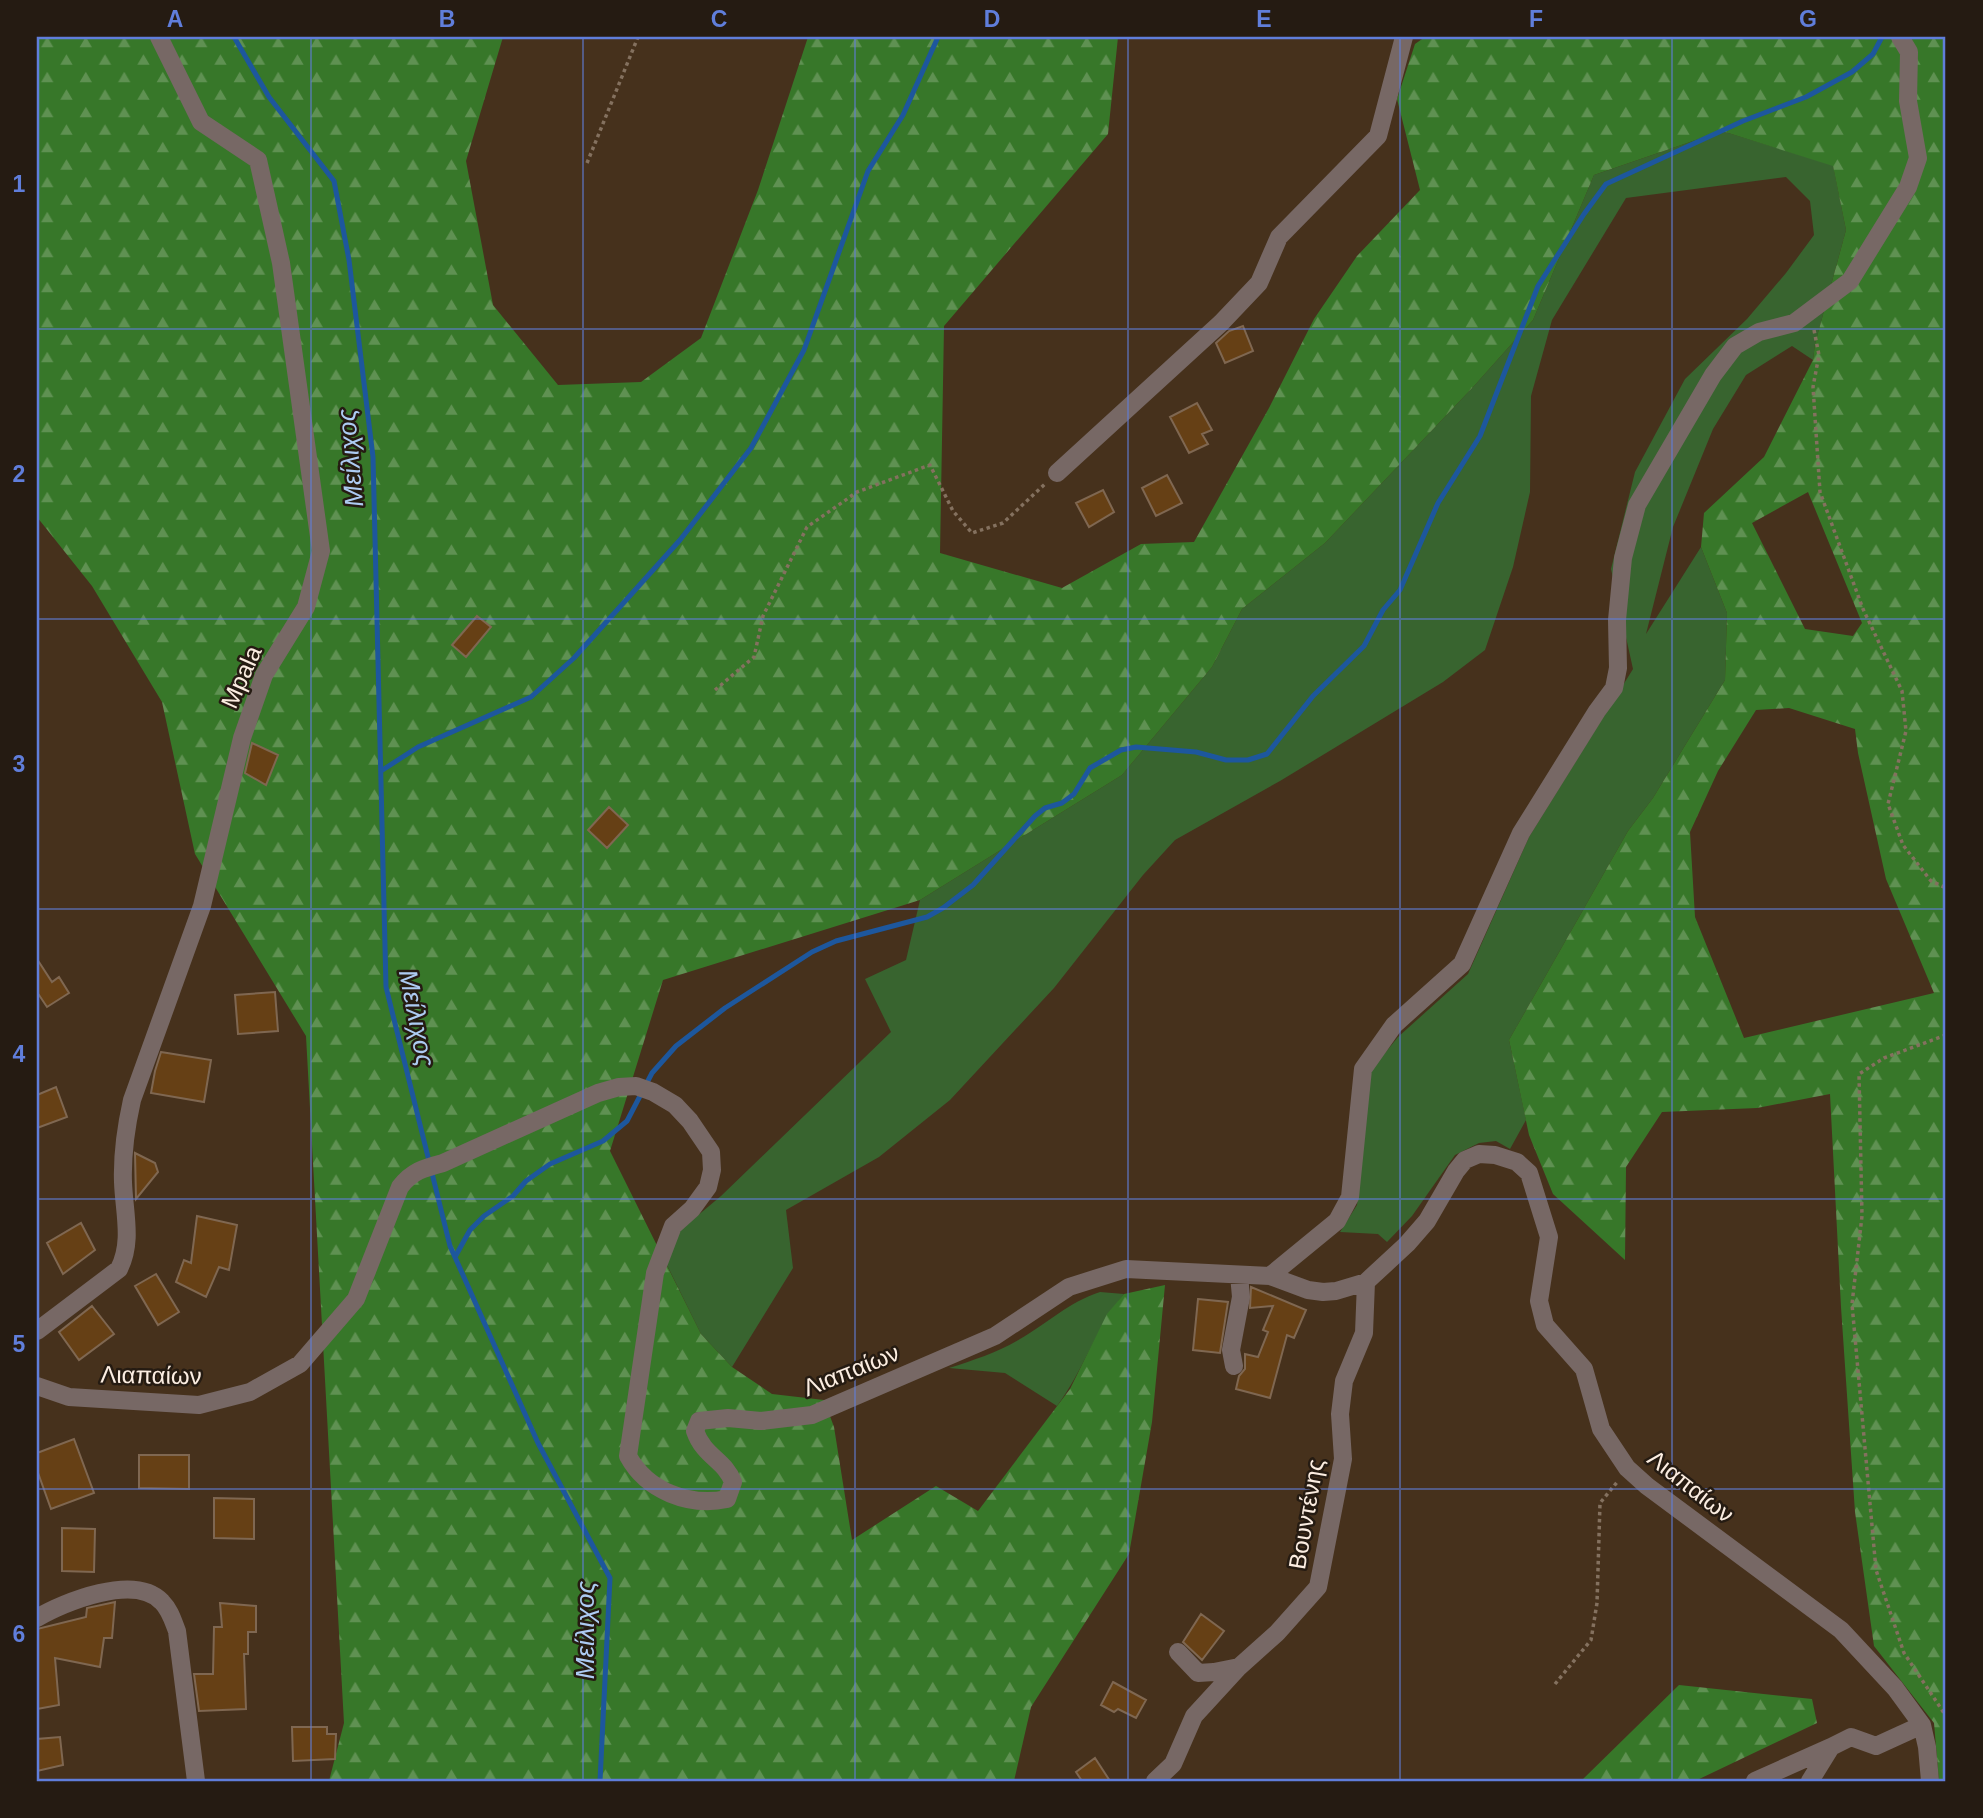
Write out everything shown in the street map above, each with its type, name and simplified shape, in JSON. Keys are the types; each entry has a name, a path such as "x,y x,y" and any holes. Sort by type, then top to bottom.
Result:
{"street":[{"name":"Mpala","path":"37,1331 119,1269 126,1256 123,1181 125,1131 132,1100 202,905 242,738 264,675 306,607 321,551 281,263 258,160 201,122 159,37"},
{"path":"1057,473 1221,323 1259,283 1279,237 1378,136 1404,37"},
{"path":"1270,1276 1337,1221 1350,1197 1363,1069 1394,1025 1462,964 1521,834 1614,688 1618,668 1617,620 1623,558 1637,505 1713,376 1735,346 1759,332 1794,323 1850,281 1908,187 1918,158 1908,101 1909,52 1900,37"},
{"name":"Λιαπαίων","path":"37,1386 69,1397 199,1405 250,1392 300,1364 356,1299 400,1187 410,1175 443,1163 598,1093 636,1086 675,1105 690,1121 711,1152 712,1170 708,1187 692,1209 673,1226 655,1273 628,1456 636,1470 669,1494 707,1503 727,1499 733,1482 729,1469 711,1457 699,1442 695,1431 699,1421 728,1418 761,1421 812,1415 995,1336 1069,1287 1126,1269 1270,1276 1308,1290 1323,1292 1366,1282 1407,1244 1427,1221 1465,1160 1479,1154 1495,1154 1517,1162 1529,1173 1549,1237 1539,1301 1545,1325 1584,1369 1601,1429 1627,1468 1647,1486 1841,1630 1895,1688 1922,1726 1930,1781"},
{"path":"1234,1366 1231,1350 1241,1297 1239,1275"},
{"name":"Βουντένης","path":"1155,1781 1173,1764 1194,1716 1239,1667 1277,1633 1318,1587 1343,1458 1340,1414 1344,1381 1364,1333 1366,1282"},
{"path":"37,1618 68,1602 111,1591 136,1590 161,1600 177,1631 196,1781"},
{"path":"1178,1653 1198,1672 1239,1667"},
{"path":"1755,1781 1851,1737 1876,1745 1922,1726"},
{"path":"1810,1781 1831,1747"}],"path":[{"path":"587,163 638,37"},
{"path":"1794,323 1814,330 1819,355 1813,387 1820,492 1863,609 1902,691 1906,731 1888,804 1903,845 1931,881 1946,888"},
{"path":"715,690 754,657 763,616 807,527 857,492 930,465 953,510 972,533 1003,523 1057,473"},
{"path":"1946,1035 1884,1058 1859,1074 1863,1216 1852,1304 1876,1570 1904,1653 1946,1716"},
{"path":"1555,1684 1591,1640 1597,1603 1600,1503 1627,1468"}],"green space":[{"path":"37,37 503,37 466,161 493,305 558,385 641,382 701,338 758,190 808,37 1118,37 1108,134 944,326 940,553 1062,588 1141,544 1194,542 1269,408 1314,319 1357,256 1420,190 1397,99 1415,44 1425,37 1946,37 1946,1781 1939,1781 1934,1723 1874,1646 1855,1512 1830,1094 1757,1108 1662,1112 1626,1167 1625,1260 1553,1194 1529,1135 1509,1040 1628,831 1653,798 1725,680 1727,613 1701,547 1704,513 1764,457 1813,360 1846,230 1833,166 1722,131 1594,175 1533,320 1325,543 1242,609 1212,667 1122,775 920,900 663,980 610,1151 701,1334 732,1367 772,1394 824,1400 834,1427 852,1540 936,1486 978,1511 1070,1389 1107,1314 1124,1294 1165,1285 1152,1422 1129,1554 1031,1707 1014,1781 329,1781 344,1723 306,1036 195,854 162,702 92,586 37,517","holes":["1808,492 1862,623 1853,636 1805,629 1752,523","1789,708 1855,729 1886,879 1934,993 1744,1038 1695,917 1690,832 1718,771 1756,710"]},
{"path":"1722,131 1833,165 1846,230 1813,360 1792,346 1746,375 1713,429 1673,527 1646,634 1701,547 1727,613 1725,680 1653,798 1628,831 1509,1040 1526,1120 1510,1149 1496,1141 1479,1143 1455,1155 1412,1216 1387,1242 1378,1234 1340,1232 1357,1205 1371,1070 1398,1037 1468,974 1529,837 1633,669 1611,569 1635,472 1685,379 1747,319 1814,235 1810,201 1786,177 1626,198 1552,320 1531,396 1530,492 1513,567 1485,650 1443,682 1280,781 1175,840 1143,875 1054,988 950,1100 879,1157 786,1210 793,1268 732,1367 701,1334 666,1263 678,1232 721,1196 891,1032 865,979 906,960 920,900 1122,775 1212,667 1242,609 1325,543 1533,320 1594,175"},
{"path":"1100,1292 1124,1294 1105,1321 1057,1406 1005,1373 949,1368 1012,1344 1068,1307"},
{"path":"1679,1685 1812,1699 1817,1723 1695,1781 1581,1781"}],"building":[{"path":"1243,326 1253,351 1225,363 1216,343 1229,331"},
{"path":"1197,403 1212,430 1202,434 1208,444 1189,453 1170,417"},
{"path":"1167,475 1182,503 1156,516 1142,488"},
{"path":"1103,490 1114,512 1089,527 1076,503"},
{"path":"477,616 491,627 466,657 452,645"},
{"path":"252,743 278,755 266,785 245,773"},
{"path":"609,807 628,825 607,848 588,830"},
{"path":"37,959 52,982 59,977 69,993 47,1007 37,992"},
{"path":"275,992 278,1031 238,1034 235,995"},
{"path":"161,1052 211,1060 204,1102 151,1093"},
{"path":"56,1087 67,1117 37,1128 37,1095"},
{"path":"135,1153 155,1163 158,1172 136,1199"},
{"path":"197,1216 237,1225 229,1270 219,1267 206,1297 176,1282 184,1260 191,1263"},
{"path":"81,1223 95,1250 63,1274 47,1243"},
{"path":"156,1274 179,1312 158,1325 135,1286"},
{"path":"1251,1287 1306,1310 1294,1338 1287,1335 1270,1398 1236,1389 1239,1376 1245,1369 1245,1354 1258,1357 1268,1332 1263,1330 1273,1306 1250,1308"},
{"path":"1198,1299 1228,1302 1220,1353 1193,1350"},
{"path":"92,1306 114,1334 79,1360 59,1332"},
{"path":"74,1439 94,1493 51,1509 37,1470 37,1453"},
{"path":"139,1455 189,1455 189,1489 139,1488"},
{"path":"214,1498 254,1499 254,1539 214,1538"},
{"path":"62,1528 95,1529 94,1572 62,1571"},
{"path":"115,1602 112,1638 104,1638 100,1667 55,1658 59,1705 37,1709 37,1629 86,1617 87,1608"},
{"path":"220,1603 256,1606 256,1632 248,1632 248,1654 244,1654 246,1709 199,1711 194,1674 213,1674 214,1627 222,1627"},
{"path":"1201,1614 1224,1631 1202,1660 1183,1642"},
{"path":"1113,1682 1146,1700 1136,1718 1118,1709 1114,1712 1101,1705"},
{"path":"292,1727 327,1727 327,1734 336,1734 335,1759 293,1761"},
{"path":"60,1737 63,1765 37,1771 37,1739"},
{"path":"1095,1758 1110,1781 1082,1781 1076,1772"}],"waterway":[{"name":"Μείλιχος","path":"234,37 269,97 334,181 349,260 373,457 386,987 450,1246 538,1443 610,1578 600,1781"},
{"path":"381,771 418,747 531,697 574,658 680,540 751,448 804,350 868,171 903,115 938,37"},
{"path":"455,1257 470,1230 484,1216 513,1196 526,1181 550,1164 603,1141 627,1121 652,1073 676,1046 725,1008 812,952 836,941 927,917 943,908 973,885 1035,816 1074,794 1090,768 1121,750 1136,747 1196,752 1226,760 1248,760 1267,754 1313,696 1364,646 1383,610 1400,590 1438,503 1480,436 1538,286 1606,184 1743,121 1806,97 1852,72 1873,54 1882,37"}]}
